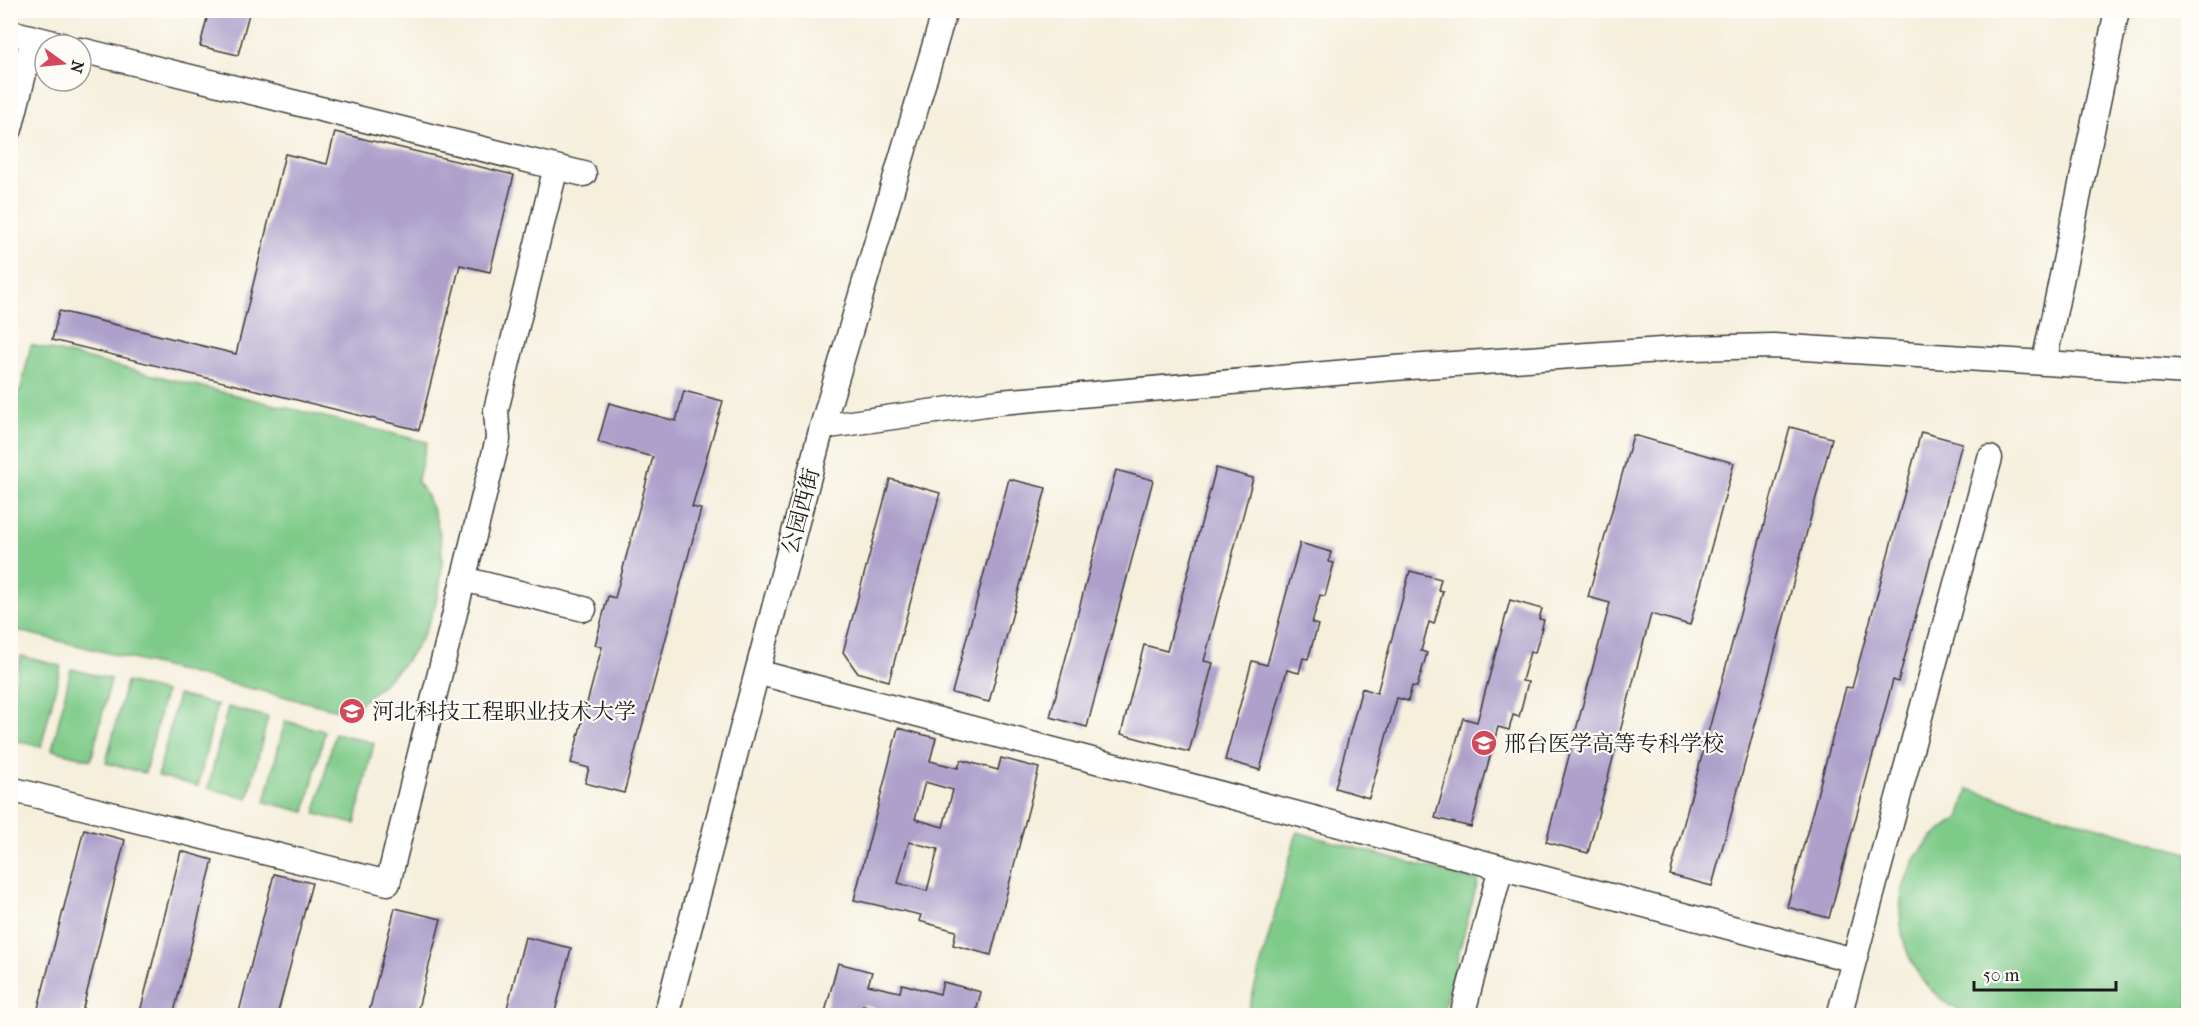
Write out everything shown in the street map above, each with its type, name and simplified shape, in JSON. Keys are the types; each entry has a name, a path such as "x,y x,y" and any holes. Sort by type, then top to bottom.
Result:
{"street":[{"name":"公园西街","path":"666,1016 822,427 945,10"},
{"path":"2044,363 2117,10"},
{"path":"10,129 22,35"},
{"path":"93,53 584,174"},
{"path":"10,789 388,883 498,439 496,410 556,167"},
{"path":"822,427 1000,402 1382,369 1691,348 1773,346 2188,372"},
{"path":"1839,1016 1990,458"},
{"path":"463,579 584,609"},
{"path":"757,672 1854,960"},
{"path":"1462,1016 1501,867"}],"green space":[{"path":"31,345 427,442 417,483 426,493 437,523 441,540 441,576 438,594 426,628 404,663 350,713 11,629 11,397 21,389"},
{"path":"21,656 61,666 41,747 11,739 11,701"},
{"path":"71,669 111,679 91,760 52,750"},
{"path":"126,682 165,692 145,773 106,763"},
{"path":"178,695 217,705 198,786 158,776"},
{"path":"228,707 268,717 248,798 208,788"},
{"path":"285,721 325,731 305,812 265,802"},
{"path":"335,733 374,743 355,824 315,814"},
{"path":"1968,789 2188,853 2188,1015 1972,1015 1951,1006 1933,992 1919,975 1902,933 1900,911 1903,888 1920,852 1938,833 1959,818"},
{"path":"1297,832 1478,881 1442,1015 1247,1015"}],"building":[{"path":"209,10 250,10 238,55 200,46"},
{"path":"335,132 514,175 490,272 460,265 419,430 52,340 59,311 236,354 285,154 327,164"},
{"path":"684,391 723,401 692,507 701,509 624,793 585,783 589,768 571,763 602,647 595,645 608,596 615,598 653,457 598,442 609,403 676,421"},
{"path":"1790,427 1832,438 1712,886 1670,875"},
{"path":"1921,432 1962,443 1898,682 1893,680 1829,918 1787,907 1846,687 1852,688"},
{"path":"1633,435 1734,463 1690,625 1651,614 1588,853 1546,842 1610,603 1588,597"},
{"path":"1216,468 1253,478 1204,661 1213,663 1189,752 1121,734 1144,645 1167,651"},
{"path":"1116,470 1153,480 1087,727 1050,717"},
{"path":"890,479 940,493 889,681 857,672 843,652"},
{"path":"1009,479 1046,488 989,702 952,693"},
{"path":"1300,543 1331,552 1329,562 1334,563 1325,596 1320,595 1312,623 1318,625 1308,659 1303,658 1299,673 1287,670 1260,770 1225,760 1252,661 1267,665"},
{"path":"1410,571 1441,579 1438,590 1443,591 1434,624 1429,622 1421,651 1427,653 1417,687 1412,686 1408,701 1397,698 1369,798 1335,788 1362,688 1377,693"},
{"path":"1510,600 1542,609 1539,619 1544,620 1535,653 1530,652 1522,681 1528,682 1519,717 1513,715 1509,730 1498,727 1471,827 1435,818 1463,718 1477,722"},
{"path":"898,728 936,738 930,761 958,768 961,760 998,770 1001,758 1039,768 991,955 953,945 956,931 919,921 921,915 854,900","holes":["925,782 953,790 943,827 915,819","909,842 938,849 927,891 898,883"]},
{"path":"84,829 125,840 81,1016 36,1016"},
{"path":"181,851 213,860 173,1016 139,1016"},
{"path":"274,874 312,883 277,1016 238,1016"},
{"path":"395,908 441,919 416,1016 368,1016"},
{"path":"525,937 571,948 554,1016 505,1016"},
{"path":"838,963 872,972 868,985 900,992 902,984 940,994 943,982 981,992 975,1016 901,1016 863,1005 860,1016 824,1016"}],"place":[{"name":"河北科技工程职业技术大学","path":"352,711"},
{"name":"邢台医学高等专科学校","path":"1484,743"}]}
